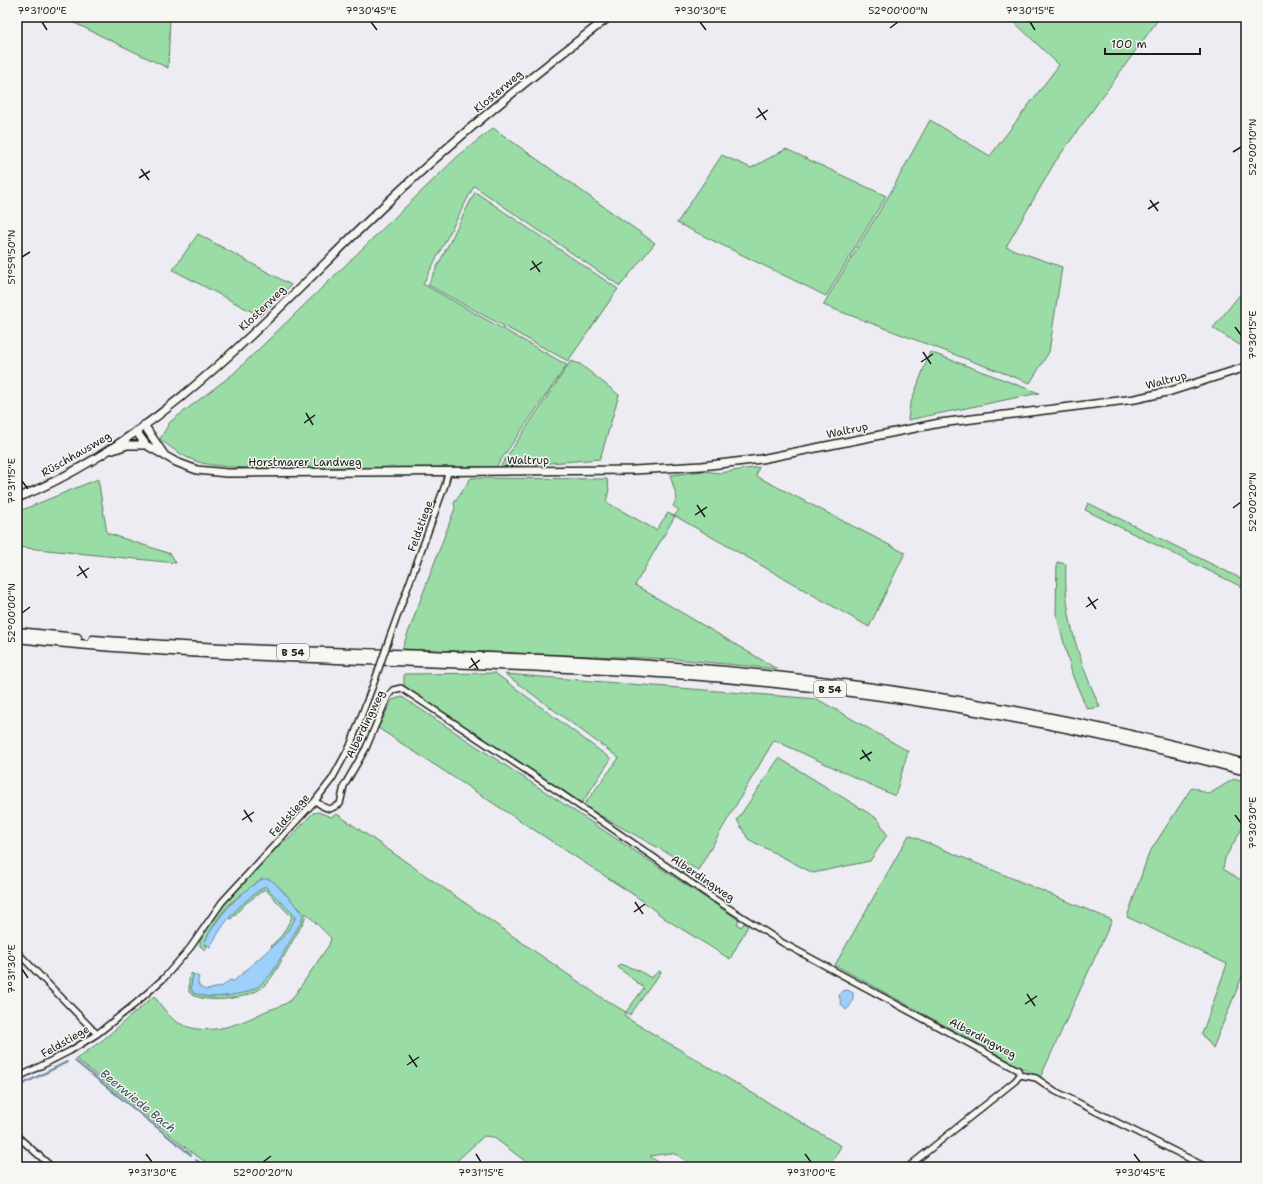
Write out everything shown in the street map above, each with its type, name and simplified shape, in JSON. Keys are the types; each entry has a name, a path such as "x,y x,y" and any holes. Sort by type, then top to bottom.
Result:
{"highway":[{"name":"B 54","path":"17,632 221,649 372,655 485,656 673,667 819,680 897,690 1015,710 1147,738 1246,764"},
{"name":"B 54","path":"17,638 192,653 609,670 793,684 893,697 1007,716 1136,743 1246,771"}],"main road":[{"name":"Klosterweg","path":"144,425 226,358 404,187 500,104 609,17"},
{"name":"Waltrup","path":"448,472 655,469 739,462 940,423 1135,399 1179,389 1246,367"},
{"name":"Rüschhausweg","path":"17,498 56,480 101,454 144,425"},
{"name":"Horstmarer Landweg","path":"144,425 165,456"},
{"name":"Horstmarer Landweg","path":"136,431 146,445 180,464 197,470 227,474 448,472"},
{"path":"101,454 127,445 146,445"}],"street":[{"name":"Feldstiege","path":"17,1078 70,1051 97,1034 135,1004 164,978 190,948 222,902 315,801 332,779 346,756 376,677 445,485 448,472"},
{"name":"Alberdingweg","path":"315,801 330,809 340,804 344,786 366,748 388,696 393,690 401,688 559,792 713,898 783,943 1012,1065 1018,1070 1020,1075 1015,1081 908,1167"},
{"path":"17,952 97,1034"},
{"path":"1020,1075 1036,1078 1055,1091 1206,1167"},
{"path":"17,1136 52,1167"}],"green space":[{"path":"62,17 170,17 168,68"},
{"path":"1009,17 1160,17 1055,162 1006,247 1062,267 1049,352 1030,383 823,305 888,197 930,120 990,156 1059,65"},
{"path":"493,128 655,243 620,286 474,186 423,284 567,365 496,467 232,467 210,465 191,459 160,439 170,422 233,374 458,156"},
{"path":"786,149 886,196 826,296 677,223 722,155 751,168"},
{"path":"475,192 618,289 568,361 428,285"},
{"path":"198,234 291,285 260,316 173,270"},
{"path":"1246,287 1246,349 1213,328"},
{"path":"930,352 1039,393 908,420 910,405"},
{"path":"571,361 580,364 619,395 600,459 500,467"},
{"path":"759,467 756,476 905,553 869,627 675,516 635,585 777,669 675,659 402,649 455,508 454,503 471,478 607,479 609,490 606,502 656,530 668,513 674,516 679,510 673,506 677,498 670,475 703,471 720,473"},
{"path":"98,479 107,533 171,554 176,563 17,547 17,512"},
{"path":"1088,503 1246,581 1246,589 1085,510"},
{"path":"1057,562 1066,564 1067,601 1074,637 1085,672 1100,707 1087,709 1073,677 1056,613"},
{"path":"495,673 611,759 582,803 404,687 404,674"},
{"path":"505,674 817,699 908,751 895,796 774,740 698,870 583,806 619,758"},
{"path":"402,697 739,920 737,924 741,927 744,923 748,926 730,959 664,918 640,899 378,728 392,700"},
{"path":"779,758 878,819 887,835 870,861 813,873 748,839 737,820"},
{"path":"1234,779 1246,783 1246,822 1225,858 1223,869 1246,883 1246,967 1213,1048 1202,1034 1227,964 1127,917 1149,853 1192,787 1209,794"},
{"path":"318,812 331,817 337,814 602,998 626,1012 625,1017 841,1146 829,1167 804,1167 798,1163 795,1167 696,1167 671,1153 650,1156 664,1167 533,1167 493,1137 484,1136 450,1167 213,1167 191,1152 76,1059 104,1039 154,996 174,1020 184,1026 207,1030 230,1026 252,1018 281,1006 292,999 329,945 331,938 306,913 304,921 283,958 281,957 282,951 299,924 301,910 278,886 269,879 246,891 230,904 210,931 204,943 207,946 205,950 200,946 202,936 209,923 233,893 280,843 284,840 288,840 313,813"},
{"path":"909,835 1112,920 1040,1078 835,965"},
{"path":"265,886 295,916 293,925 273,948 271,946 282,935 292,917 265,889 245,904 231,919 229,918 243,902"},
{"path":"280,958 282,960 270,980 260,989 245,996 213,999 195,996 189,992 189,979 191,973 193,974 191,988 193,993 209,997 227,996 272,973"},
{"path":"620,964 638,970 651,978 659,971 661,972 630,1015 626,1012 644,988 618,967"}],"water":[{"path":"262,879 269,879 274,882 303,913 302,920 272,973 259,986 247,992 227,996 209,997 193,993 191,988 193,974 199,977 199,986 207,990 223,986 230,980 234,981 284,936 295,919 295,916 265,886 233,913 210,947 204,943 215,924 228,907 244,892"},
{"path":"848,990 853,993 853,997 851,1005 846,1010 841,1004 839,995 842,991"}],"waterway":[{"name":"Beerwiede Bach","path":"75,1061 191,1155"},
{"name":"Beerwiede Bach","path":"17,1087 67,1062"},
{"name":"Beerwiede Bach","path":"196,1160 207,1167"}]}
